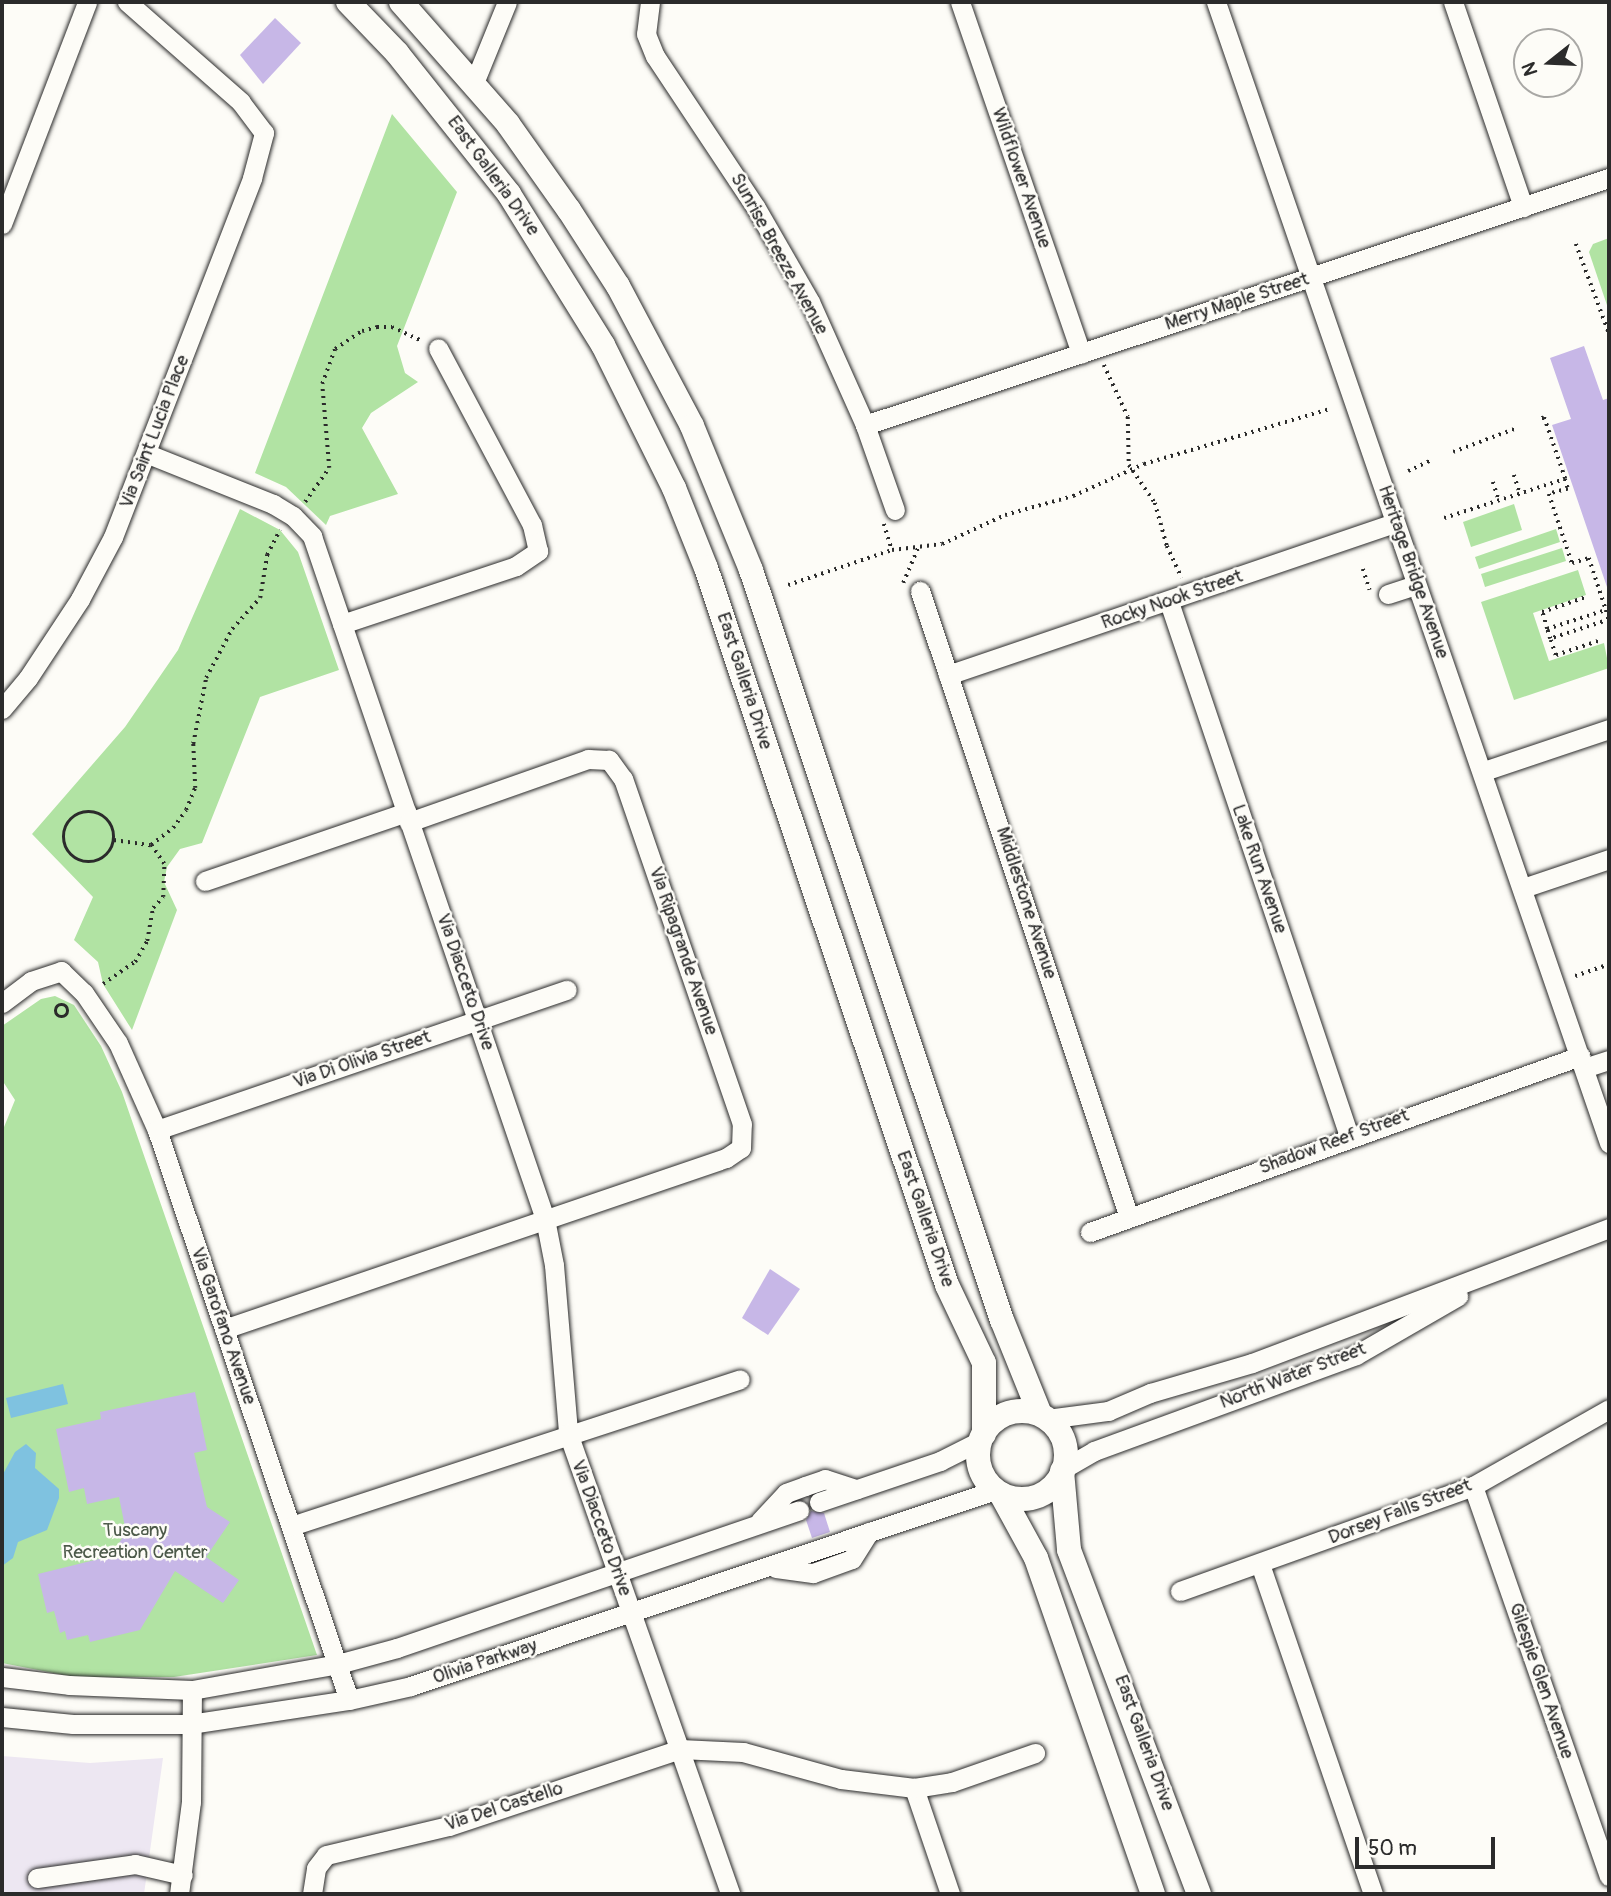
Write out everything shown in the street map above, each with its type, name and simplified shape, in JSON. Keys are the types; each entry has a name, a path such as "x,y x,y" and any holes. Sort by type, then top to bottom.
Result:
{"main road":[{"name":"East Galleria Drive","path":"348,2 405,63 509,194 603,345 674,488 706,568 943,1272 984,1363 982,1437"},
{"name":"East Galleria Drive","path":"401,2 474,83 535,162 618,286 663,366 720,487 751,570 998,1307 1043,1416"},
{"path":"998,1492 1026,1499 1040,1496 1063,1470 1062,1434 1043,1416 1011,1412 998,1418 982,1437 981,1470 998,1492 1036,1558 1153,1894"},
{"name":"East Galleria Drive","path":"1063,1470 1069,1550 1199,1894"}],"street":[{"path":"2,223 87,2"},
{"name":"Via Saint Lucia Place","path":"2,709 29,678 80,599 113,537 148,454 252,178 264,133 241,102 127,2"},
{"path":"474,83 507,2"},
{"name":"Wildflower Avenue","path":"960,2 1081,354"},
{"name":"Heritage Bridge Avenue","path":"1216,2 1416,585 1484,771 1609,1143"},
{"path":"1453,2 1523,207"},
{"name":"Sunrise Breeze Avenue","path":"648,6 646,34 656,56 756,208 803,290 865,425 889,516"},
{"name":"Merry Maple Street","path":"865,425 1609,178"},
{"path":"342,624 516,566 538,551 532,525 438,348"},
{"name":"Via Diacceto Drive","path":"148,454 293,516 312,537 545,1219 554,1265 568,1433 730,1894"},
{"name":"Rocky Nook Street","path":"948,675 1395,523"},
{"path":"1388,594 1416,585"},
{"name":"Middlestone Avenue","path":"912,591 948,675 1129,1217"},
{"name":"Lake Run Avenue","path":"1169,602 1349,1136"},
{"path":"1484,771 1609,729"},
{"name":"Via Ripagrande Avenue","path":"408,817 588,759 609,760 623,779 742,1124 741,1147 726,1158 545,1219"},
{"path":"205,881 408,817"},
{"path":"1523,888 1609,859"},
{"name":"Via Garofano Avenue","path":"2,1003 31,981 61,971 85,993 118,1043 157,1130 349,1700"},
{"name":"Via Di Olivia Street","path":"157,1130 567,990"},
{"name":"Shadow Reef Street","path":"1090,1232 1349,1136 1582,1062 1609,1060"},
{"path":"224,1329 545,1219"},
{"name":"North Water Street","path":"1043,1416 1108,1411 1150,1393 1328,1337 1609,1228"},
{"name":"North Water Street","path":"1063,1470 1094,1451 1356,1355 1513,1264"},
{"path":"291,1526 568,1433 740,1379"},
{"name":"Dorsey Falls Street","path":"1180,1591 1473,1486 1609,1409"},
{"path":"819,1503 940,1461 982,1437"},
{"path":"757,1525 786,1493 805,1486 825,1479 856,1489"},
{"name":"Gilespie Glen Avenue","path":"1473,1486 1609,1876"},
{"name":"Olivia Parkway","path":"2,1717 73,1724 190,1724 349,1700 411,1686 771,1567 813,1573 832,1567 852,1559 869,1532 998,1492"},
{"path":"2,1677 69,1685 192,1690 338,1664 617,1574 799,1510"},
{"path":"1260,1564 1373,1894"},
{"path":"37,1878 135,1864 181,1885 191,1802 192,1690"},
{"path":"680,1749 743,1752 841,1779 914,1788 951,1782 1035,1753"},
{"name":"Via Del Castello","path":"312,1894 316,1868 326,1855 449,1826 680,1749"},
{"path":"914,1788 950,1894"}],"path":[{"path":"1576,244 1609,333"},
{"path":"305,502 329,468 331,452 322,384 335,349 362,331 377,327 392,327 438,348"},
{"path":"1104,365 1128,417 1131,469 1155,503 1167,546 1182,578"},
{"path":"788,585 892,550 942,544 1005,515 1073,496 1131,469 1329,409"},
{"path":"1538,419 1544,418 1568,489 1549,495 1572,563 1589,558 1609,620 1550,639"},
{"path":"1453,452 1517,428"},
{"path":"1408,471 1432,460"},
{"path":"1514,475 1520,494"},
{"path":"1444,518 1565,479"},
{"path":"1493,482 1499,500"},
{"path":"889,516 892,550"},
{"path":"114,840 151,845 173,828 195,788 193,744 206,678 232,629 260,598 267,555 280,530"},
{"path":"912,591 904,576 918,547"},
{"path":"1586,597 1542,612 1550,639 1556,655 1601,640"},
{"path":"1547,629 1606,610"},
{"path":"91,812 111,824 114,840 107,856 92,863 69,853 64,836 69,821 91,812"},
{"path":"103,984 135,962 147,941 153,908 163,897 163,864 151,845"},
{"path":"1575,976 1609,964"}],"shaded area":[{"path":"2,1756 90,1763 163,1758 144,1894 2,1894"}],"green space":[{"path":"392,114 457,192 397,346 405,373 418,382 371,413 362,428 398,494 330,516 326,525 286,487 255,473"},
{"path":"1609,238 1609,311 1589,252 1593,244"},
{"path":"1514,504 1522,530 1471,547 1463,522"},
{"path":"240,509 280,530 298,552 339,670 260,697 202,843 180,849 167,867 164,882 177,910 132,1030 103,984 98,962 74,940 93,897 32,834 125,727 178,650"},
{"path":"1556,529 1560,542 1479,569 1475,557"},
{"path":"1562,548 1566,561 1485,587 1481,574"},
{"path":"1578,570 1586,595 1533,613 1549,661 1604,643 1609,668 1514,700 1481,602"},
{"name":"Tuscany Recreation Center","path":"55,996 74,1005 101,1046 122,1092 317,1655 174,1677 74,1677 2,1663 2,1132 15,1100 2,1080 2,1026 41,999"}],"water":[{"path":"63,1384 68,1404 11,1418 6,1398"},
{"path":"26,1444 36,1453 35,1468 59,1489 59,1498 47,1530 18,1542 13,1558 2,1566 2,1476 15,1452"}],"building":[{"path":"275,18 301,43 263,84 240,55"},
{"path":"1584,346 1603,400 1609,398 1607,587 1552,425 1571,419 1550,358"},
{"path":"770,1269 800,1289 768,1335 742,1318"},
{"path":"195,1392 207,1450 194,1453 207,1507 230,1522 206,1557 239,1580 223,1603 175,1571 140,1630 90,1642 88,1635 67,1640 65,1631 60,1633 54,1611 47,1613 38,1574 111,1556 126,1532 119,1497 87,1504 84,1488 69,1492 56,1429 101,1419 100,1412"},
{"path":"811,1511 824,1513 830,1532 812,1538 806,1520"}]}
